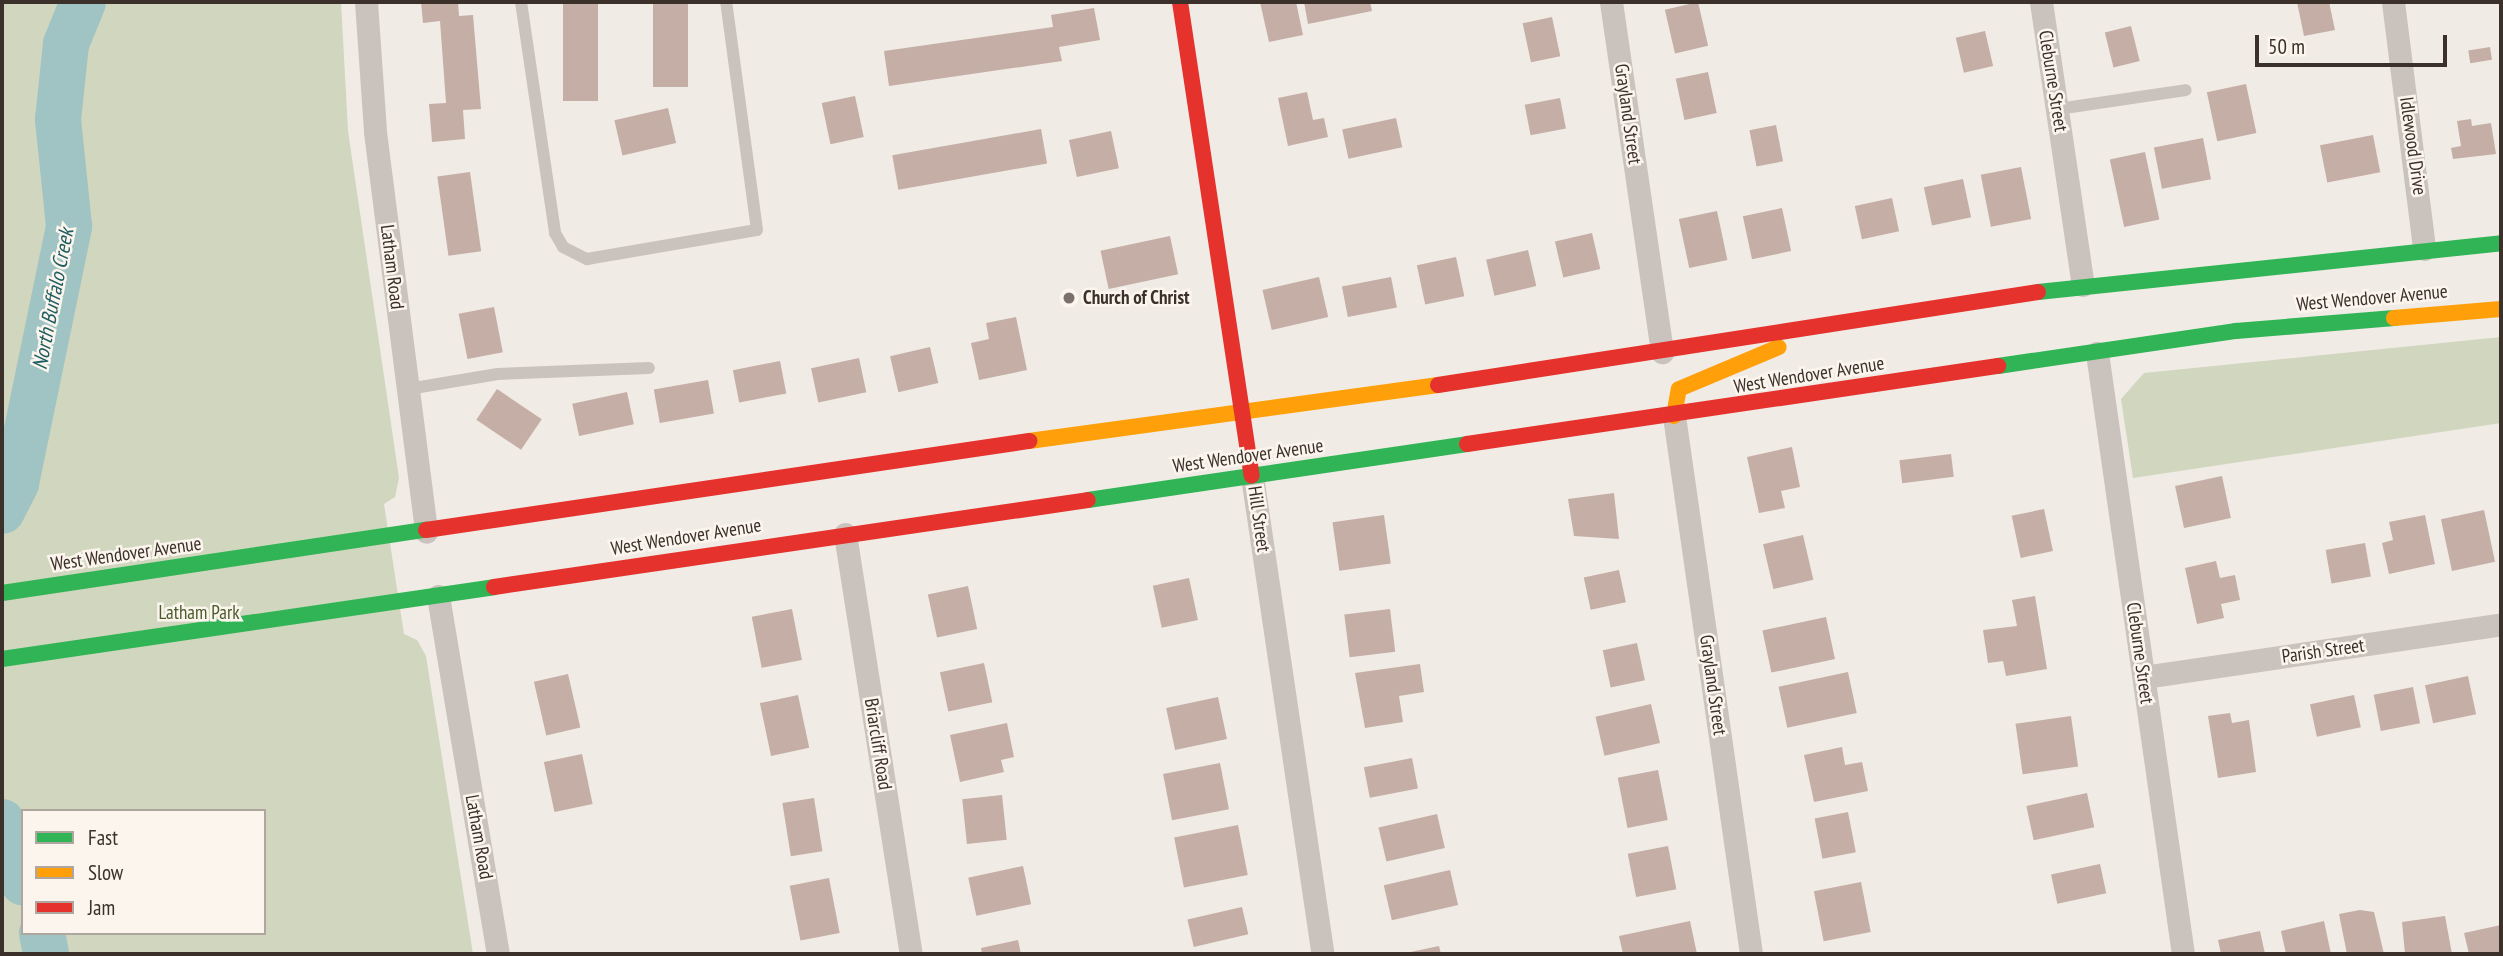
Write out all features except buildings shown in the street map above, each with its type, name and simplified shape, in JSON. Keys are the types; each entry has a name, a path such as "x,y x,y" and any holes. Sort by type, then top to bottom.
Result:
{"main road":[{"name":"Hill Street","path":"1180,2 1252,477"},
{"name":"West Wendover Avenue","path":"2,593 1110,429 1244,415 2082,285 2501,243"},
{"name":"West Wendover Avenue","path":"2,659 2263,328 2501,309"},
{"path":"1674,416 1679,389 1694,380 1823,327"}],"street":[{"name":"Latham Road","path":"366,2 375,132 426,532"},
{"name":"Grayland Street","path":"1611,2 1662,352"},
{"name":"Cleburne Street","path":"2041,2 2082,285"},
{"name":"Idlewood Drive","path":"2393,2 2424,249"},
{"name":"Cleburne Street","path":"2097,353 2183,954"},
{"name":"Grayland Street","path":"1674,416 1751,954"},
{"name":"Hill Street","path":"1252,477 1324,954"},
{"name":"Briarcliff Road","path":"845,534 911,954"},
{"name":"Latham Road","path":"438,596 498,954"},
{"name":"Parish Street","path":"2144,677 2501,624"}],"lane":[{"path":"521,2 555,233 563,247 587,259 757,230 726,2"},
{"path":"2058,109 2186,90"},
{"path":"408,389 498,374 649,368"}],"green space":[{"name":"Latham Park","path":"2,2 341,2 348,131 399,478 395,497 384,504 404,634 417,640 426,656 473,954 2,954"},
{"path":"2501,337 2501,423 2133,478 2121,399 2144,373"}],"waterway":[{"name":"North Buffalo Creek","path":"2,511 16,483 69,226 58,120 66,44 83,2"},
{"name":"North Buffalo Creek","path":"2,822 21,876"},
{"name":"North Buffalo Creek","path":"42,935 46,954"}],"traffic: fast":[{"path":"2038,292 2501,243"},
{"path":"1998,366 2236,331 2394,318"},
{"path":"1088,500 1467,444"},
{"path":"2,593 426,530"},
{"path":"2,659 494,587"}],"traffic: slow":[{"path":"2394,318 2501,309"},
{"path":"1674,416 1679,389 1779,347"},
{"path":"1029,441 1438,385"}],"traffic: jam":[{"path":"1180,2 1252,476"},
{"path":"1438,385 2038,292"},
{"path":"1467,444 1998,366"},
{"path":"426,530 1029,441"},
{"path":"494,587 1088,500"}],"place":[{"name":"Church of Christ","path":"1069,298"}]}
